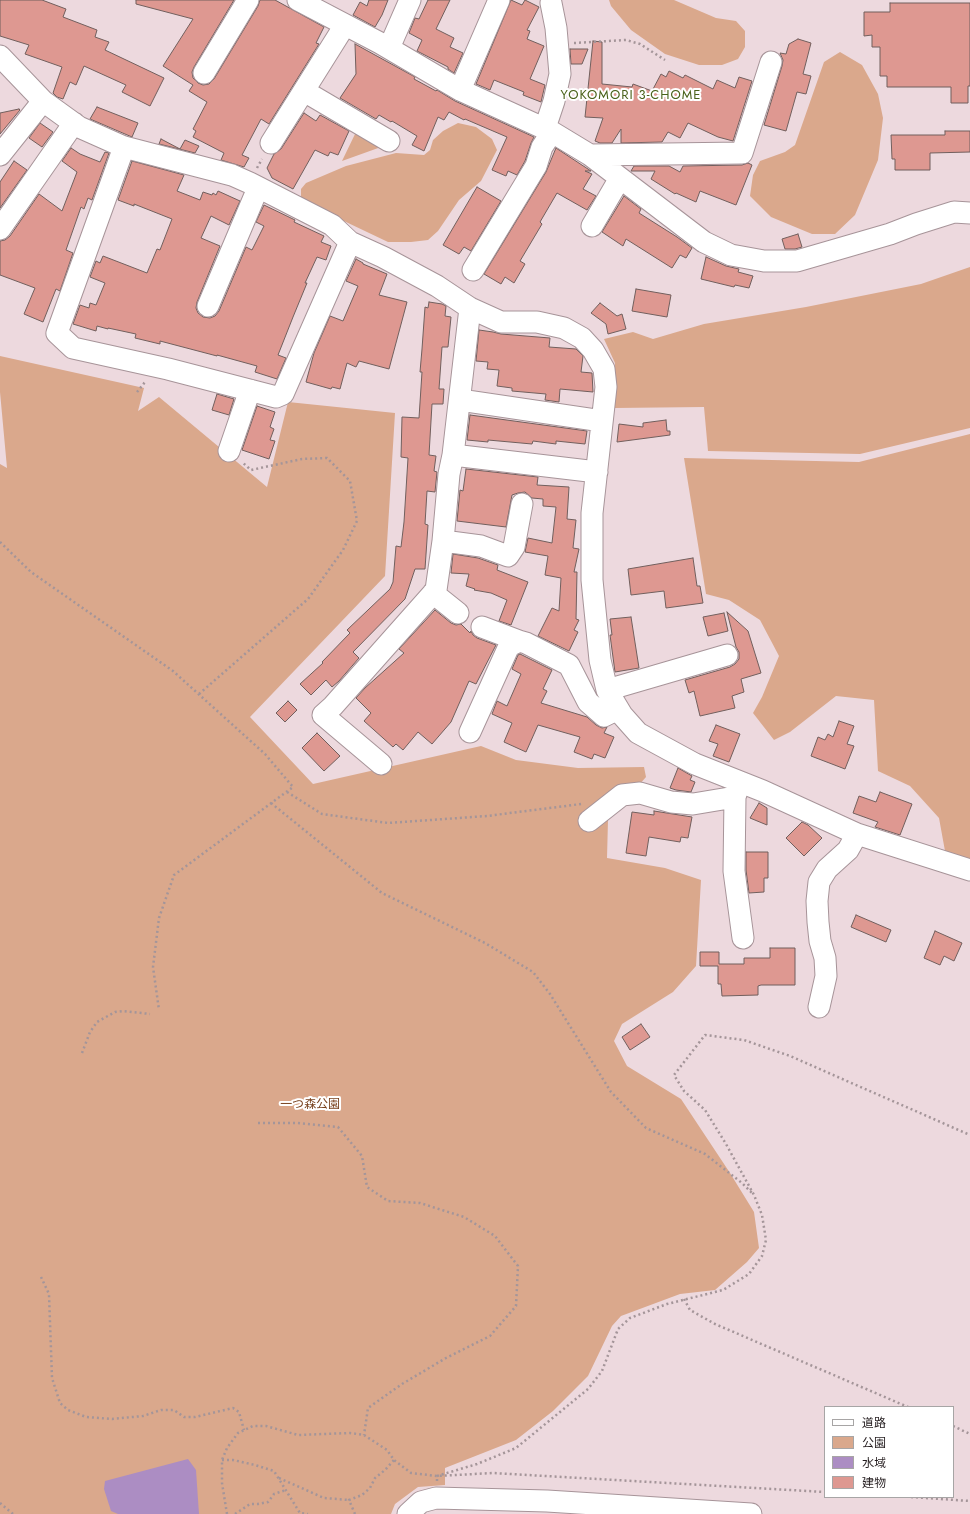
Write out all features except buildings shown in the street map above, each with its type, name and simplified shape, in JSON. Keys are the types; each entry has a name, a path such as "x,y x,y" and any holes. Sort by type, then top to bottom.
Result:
{"street":[{"path":"204,73 248,0"},
{"path":"298,0 389,48 460,90 548,130 590,155 704,242 731,255 764,261 797,261 890,234 954,212 970,213"},
{"path":"389,48 410,0"},
{"path":"460,90 500,0"},
{"path":"474,270 536,166 548,130 560,74 558,44 551,3"},
{"path":"271,143 345,25"},
{"path":"0,56 43,101 74,123 124,147 232,175 254,185 332,225 350,242 383,257 437,286 470,308 501,322 537,322 564,328 582,338 593,350 604,369 606,387 592,513 592,580 600,660 606,690 638,733 695,764 737,790"},
{"path":"590,155 742,153 771,62"},
{"path":"304,90 389,141"},
{"path":"3,147 43,101"},
{"path":"0,229 74,123"},
{"path":"124,147 57,333 73,348 168,369 276,397 283,394 350,242"},
{"path":"592,226 620,178"},
{"path":"208,306 254,185"},
{"path":"381,764 323,715 333,706 436,590 470,308"},
{"path":"229,451 250,390"},
{"path":"460,400 602,421"},
{"path":"453,455 597,472"},
{"path":"443,541 481,546 508,556 514,547 522,504"},
{"path":"433,593 458,613"},
{"path":"482,627 526,643 569,665 588,702 604,716 618,708"},
{"path":"470,732 509,646 519,641"},
{"path":"606,690 727,655"},
{"path":"737,790 734,871 743,938"},
{"path":"588,812 622,795 640,793 671,802 693,804 737,790 763,791 857,834 970,870"},
{"path":"819,1007 826,976 825,958 820,940 818,922 817,901 819,882 827,869 848,850 857,834"},
{"path":"408,1514 421,1502 436,1498 547,1501 751,1514"}],"path":[{"path":"558,44 604,40 626,40 640,44 665,60"},
{"path":"254,185 271,143"},
{"path":"199,694 308,598 343,550 357,522 350,481 327,458 302,459 251,470 229,451"},
{"path":"0,542 31,572 173,671 265,754 293,787 174,875 159,918 153,967 159,1010"},
{"path":"287,792 322,814 388,823 487,816 588,812"},
{"path":"271,803 382,893 485,943 533,972 550,994 611,1092 646,1128 705,1154 742,1183 754,1195"},
{"path":"82,1053 90,1032 97,1022 106,1016 115,1012 123,1011 150,1014"},
{"path":"437,1476 478,1464 516,1448 588,1389 602,1372 618,1329 630,1318 684,1299 723,1290 749,1274 762,1256 766,1240 762,1215 754,1195 726,1144 705,1110 684,1091 674,1075 705,1035 744,1040 790,1056 970,1135"},
{"path":"258,1123 297,1123 338,1127 362,1156 367,1187 388,1201 420,1203 464,1217 495,1236 518,1266 516,1306 490,1336 402,1384 368,1408 364,1434"},
{"path":"41,1277 49,1294 52,1378 60,1403 68,1410 86,1417 112,1420 143,1416 161,1410 174,1410 184,1417 195,1417 233,1408 239,1412 244,1430"},
{"path":"684,1299 690,1310 715,1324 906,1406"},
{"path":"227,1514 222,1483 222,1460 227,1448 238,1433 253,1426 266,1426 298,1434 364,1434 387,1450 394,1460 410,1473 437,1476 492,1473 824,1492"},
{"path":"954,1426 970,1434"},
{"path":"222,1460 233,1460 274,1471 300,1513 308,1514"},
{"path":"278,1478 324,1498 349,1500 362,1496 370,1488 375,1478 394,1460"},
{"path":"436,1498 437,1476"},
{"path":"235,1514 250,1504 268,1502 274,1494 286,1490"},
{"path":"926,1498 970,1501"},
{"path":"349,1500 355,1514"},
{"path":"0,1503 13,1514"}],"green space":[{"path":"609,0 674,0 716,18 736,21 745,31 745,47 738,59 722,65 699,65 665,54 631,30 611,6"},
{"path":"840,52 862,65 878,94 883,118 878,160 855,215 835,234 812,234 771,217 750,196 753,175 760,161 785,152 795,145 824,62"},
{"path":"458,123 476,127 492,139 497,150 481,181 459,200 438,231 428,240 388,242 301,199 301,189 306,183 346,166 396,153 424,155 430,150 433,140 443,131"},
{"path":"356,132 381,147 342,161"},
{"path":"970,267 970,428 860,454 708,451 704,407 614,408 615,363 604,339 633,332 653,339 704,324 806,307 921,284"},
{"name":"一つ森公園","path":"0,356 144,388 138,411 159,397 267,487 288,402 395,413 385,576 250,717 313,784 481,746 516,760 578,768 644,767 646,777 608,820 607,858 665,868 701,880 696,966 673,992 622,1024 614,1041 627,1066 681,1099 754,1212 759,1248 747,1262 715,1290 680,1294 621,1316 612,1326 588,1376 553,1411 516,1440 445,1468 445,1485 418,1487 395,1504 391,1514 0,1514 0,464 7,468 0,392"},
{"path":"970,434 970,859 945,851 939,818 910,786 878,771 874,700 836,696 790,732 774,740 753,713 762,697 779,656 760,620 729,600 706,594 684,458 859,462"}],"water":[{"path":"188,1459 196,1470 199,1514 118,1514 111,1511 104,1489 105,1481"}],"district":[{"name":"YOKOMORI 3-CHOME","path":"631,96"}]}
